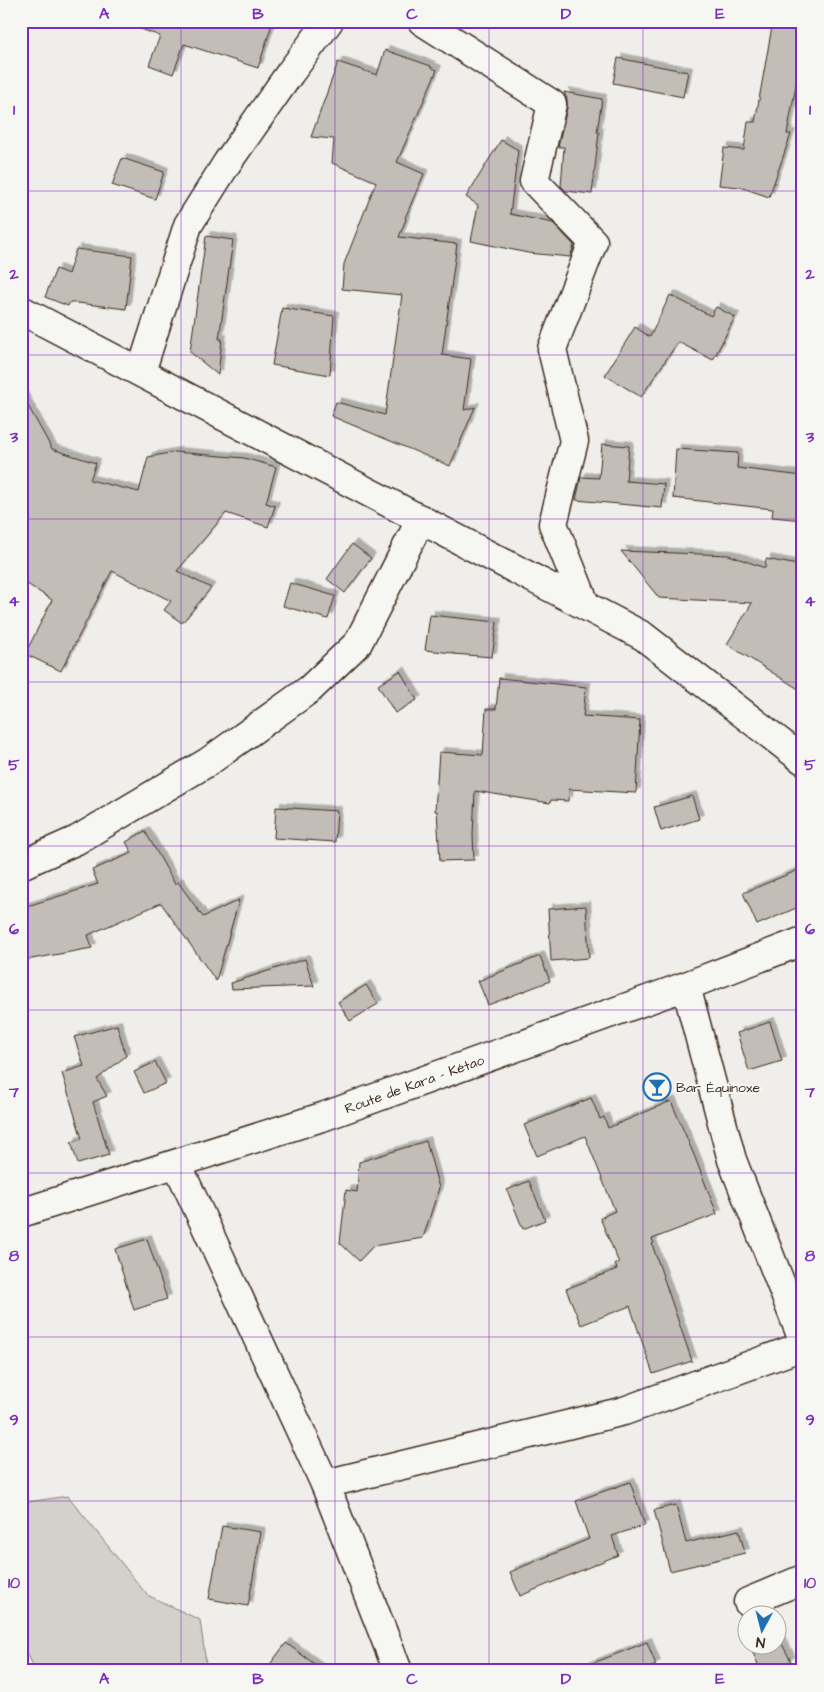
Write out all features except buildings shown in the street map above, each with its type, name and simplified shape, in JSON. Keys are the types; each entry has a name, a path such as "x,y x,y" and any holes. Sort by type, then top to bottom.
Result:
{"street":[{"path":"141,372 188,225 227,162 329,21"},
{"path":"422,21 552,104 534,181 594,242 552,349 574,441 553,524 586,606"},
{"path":"21,310 643,636 803,760"},
{"path":"21,865 77,840 208,762 310,689 358,643 421,519"},
{"name":"Route de Kara - Kétao","path":"21,1213 325,1116 686,986 803,941"},
{"path":"686,986 732,1160 803,1340"},
{"path":"177,1164 325,1484 398,1671"},
{"path":"325,1484 624,1411 803,1346"},
{"path":"748,1602 803,1579"}],"shaded area":[{"path":"68,1496 147,1595 200,1620 207,1671 35,1671 21,1637 21,1503"}],"place":[{"name":"Bar Équinoxe","path":"657,1087"}]}
